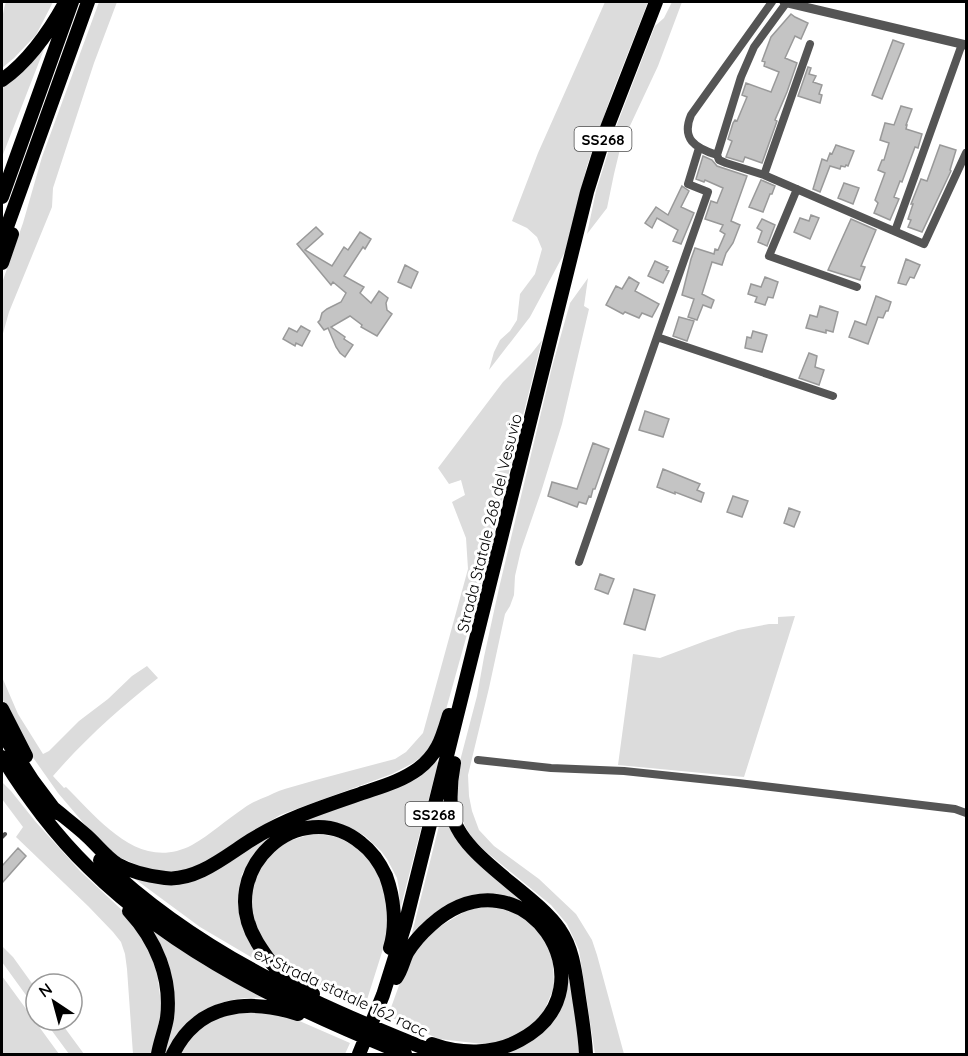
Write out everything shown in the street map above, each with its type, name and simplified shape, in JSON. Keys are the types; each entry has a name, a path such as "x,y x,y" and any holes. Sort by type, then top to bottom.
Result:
{"highway":[{"path":"2,80 38,45 66,2"},
{"path":"2,197 72,2"},
{"path":"2,241 88,2"},
{"name":"Strada Statale 268 del Vesuvio","path":"375,1017 402,934 421,864 587,192 607,128 656,2"},
{"path":"2,263 18,214 20,190"},
{"path":"52,807 117,864 136,872 167,879 202,870 284,822 396,782 426,763 443,736 462,674 478,634"},
{"path":"470,666 466,708 452,774 451,810 458,830 473,849 532,899 561,930 568,944 574,969 586,1054"},
{"path":"2,709 31,765 33,781"},
{"name":"ex Strada statale 162 racc","path":"2,733 33,781 79,839 116,876 172,921 247,968 340,1020 401,1050 439,1054"},
{"name":"ex Strada statale 162 racc","path":"2,757 22,788 64,841 89,868 138,911 207,959 237,976 275,996 340,1020"},
{"path":"2,777 64,841"},
{"path":"340,1020 299,984 282,974 263,953 246,918 245,893 248,879 263,853 276,841 292,832 312,828 330,828 353,836 375,857 391,891 393,936 379,982 372,1046 361,1053"},
{"path":"89,868 98,883 139,922 159,955 168,996 167,1019 158,1054"},
{"path":"383,995 400,972 407,954 431,925 469,903 490,901 514,906 532,915 554,942 560,962 561,983 556,1003 545,1021 530,1035 512,1045 476,1052 447,1049 426,1042 401,1050"},
{"path":"173,1054 186,1033 200,1020 220,1011 244,1005 340,1020"}],"street":[{"path":"717,154 695,145 688,135 687,126 691,115 772,2"},
{"path":"895,231 964,44 785,2 754,47 741,77 717,154 719,160 764,175 924,244 966,153"},
{"path":"764,175 810,44"},
{"path":"579,562 708,192 688,184 699,148"},
{"path":"797,189 769,256 857,286"},
{"path":"657,337 833,396"},
{"path":"478,759 551,768 624,771 738,783 955,809 966,813"}],"shaded area":[{"path":"6,2 53,2 36,35 2,68 2,25"},
{"path":"99,2 117,2 94,63 53,188 52,207 9,312 2,337 2,283 23,223 42,157"},
{"path":"605,2 648,2 611,96 587,166 566,250 530,317 489,370 500,340 517,320 520,294 535,274 542,249 537,237 527,228 512,221 538,153"},
{"path":"672,2 682,2 658,66 621,145 607,208 587,234 596,191 616,127 655,26 664,18"},
{"path":"48,39 2,157 2,82"},
{"path":"588,278 584,306 589,309 562,424 521,550 515,576 514,595 505,614 468,775 472,811 479,830 494,846 539,879 576,914 592,940 624,1054 595,1054 579,950 567,924 551,905 472,838 459,811 456,789 460,761 477,696 499,588 552,367 570,303"},
{"path":"542,340 481,584 442,724 430,750 413,763 392,774 280,815 202,864 183,871 163,871 142,867 119,857 98,840 58,793 27,749 7,712 2,697 2,677 18,714 43,754 132,676 147,666 158,678 103,724 53,776 106,827 138,847 155,852 173,852 192,845 247,806 280,791 395,759 406,752 423,733 468,569 466,538 452,502 465,495 461,480 449,484 438,468 503,382"},
{"path":"795,616 744,777 618,765 633,654 660,658 738,630 778,624 778,617"},
{"path":"437,760 400,910 397,878 387,859 365,836 346,827 324,823 256,854 242,874 238,897 240,920 250,944 266,966 200,927 135,879 167,883 279,829 427,769"},
{"path":"2,782 80,871 123,911 147,945 157,972 161,1004 152,1054 133,1054 127,969 121,942 88,906 16,837 23,827 2,799"},
{"path":"445,802 453,826 474,857 551,920 558,931 569,956 583,1054 500,1054 524,1045 544,1030 557,1011 565,990 567,973 565,953 557,936 546,921 531,909 514,900 476,895 445,906 414,934 412,933"},
{"path":"318,834 338,837 363,851 381,875 388,908 389,930 365,1006 299,978 283,966 262,942 249,905 255,876 272,851 289,841"},
{"path":"485,906 507,908 518,912 540,931 553,957 554,987 543,1014 521,1034 493,1044 439,1039 388,1016 406,966 429,933 467,910"},
{"path":"152,929 204,965 264,998 233,1000 206,1010 194,1017 175,1040 168,1054 164,1054 171,974 163,950"},
{"path":"2,946 24,972 24,992 2,962"},
{"path":"2,976 24,1006 24,1032 43,1032 59,1054 2,1054"},
{"path":"245,1010 288,1016 350,1043 345,1054 180,1054 190,1037 213,1018"},
{"path":"53,1032 68,1032 84,1054 69,1054"}],"building":[{"path":"791,14 808,23 801,39 795,36 785,58 797,63 775,120 777,121 762,163 745,157 743,162 726,157 732,141 728,139 733,123 737,121 747,97 742,95 746,83 771,92 779,72 764,66 765,62 762,61 771,37"},
{"path":"893,40 904,44 882,99 872,95"},
{"path":"808,67 811,68 809,74 816,76 813,82 822,85 819,94 822,95 820,103 798,96"},
{"path":"901,106 912,109 906,129 922,134 918,148 915,147 894,197 899,199 890,220 874,213 878,203 875,200 885,173 878,170 889,143 880,140 885,123 894,125"},
{"path":"836,145 854,151 848,166 841,166 840,169 830,166 820,192 813,189 822,159 827,161"},
{"path":"940,145 956,150 951,171 922,232 908,227 911,220 908,219 913,204 911,204 921,179 927,181"},
{"path":"703,156 712,160 717,166 747,176 731,221 740,225 722,265 712,262 702,294 714,300 711,308 703,305 697,320 688,317 694,299 682,295 691,259 695,248 714,254 725,234 720,231 723,225 705,219 711,201 717,203 723,188 705,180 704,182 696,179"},
{"path":"761,180 775,186 763,212 749,207"},
{"path":"844,183 859,188 853,204 838,198"},
{"path":"682,186 689,191 681,207 694,213 681,244 673,241 678,230 657,218 652,228 645,223 656,207 668,215"},
{"path":"811,215 819,218 810,239 794,232 800,218 809,221"},
{"path":"762,219 775,225 767,246 758,242 762,231 757,228"},
{"path":"851,219 876,230 861,266 865,267 860,280 828,270"},
{"path":"316,227 323,234 305,250 332,266 344,247 348,250 360,232 371,239 344,276 364,287 360,293 371,303 379,291 388,298 387,310 392,314 377,336 361,327 362,325 350,316 331,327 353,345 345,357 336,347 328,328 324,330 318,322 322,313 341,302 346,293 333,282 331,285 297,244"},
{"path":"906,259 920,265 914,278 910,277 906,285 898,283"},
{"path":"655,261 668,267 666,270 669,271 663,283 648,276"},
{"path":"405,265 418,272 411,288 398,282"},
{"path":"629,277 639,283 635,291 659,304 652,317 642,313 639,318 625,312 623,314 606,305 616,286 622,289"},
{"path":"765,277 778,282 773,298 768,297 765,305 755,302 757,297 748,294 751,284 761,287"},
{"path":"876,296 891,302 883,318 878,317 868,344 849,337 855,321 866,325"},
{"path":"820,306 838,312 833,332 826,330 826,333 806,328 810,315 817,317"},
{"path":"679,317 694,321 687,341 673,336"},
{"path":"301,326 310,331 302,346 296,343 295,346 283,339 289,328 297,332"},
{"path":"753,331 767,335 762,352 745,348 747,337 751,338"},
{"path":"809,353 817,356 815,367 824,370 819,385 799,378"},
{"path":"645,411 669,419 663,437 639,430"},
{"path":"593,443 609,449 595,489 586,504 579,502 577,507 548,496 552,482 577,489"},
{"path":"663,469 700,484 697,490 704,493 701,502 657,487"},
{"path":"733,496 748,501 742,517 727,512"},
{"path":"789,508 800,512 794,527 784,523"},
{"path":"600,574 614,579 608,594 595,589"},
{"path":"634,589 655,595 645,630 624,624"},
{"path":"18,848 26,856 2,883 2,866"}]}
